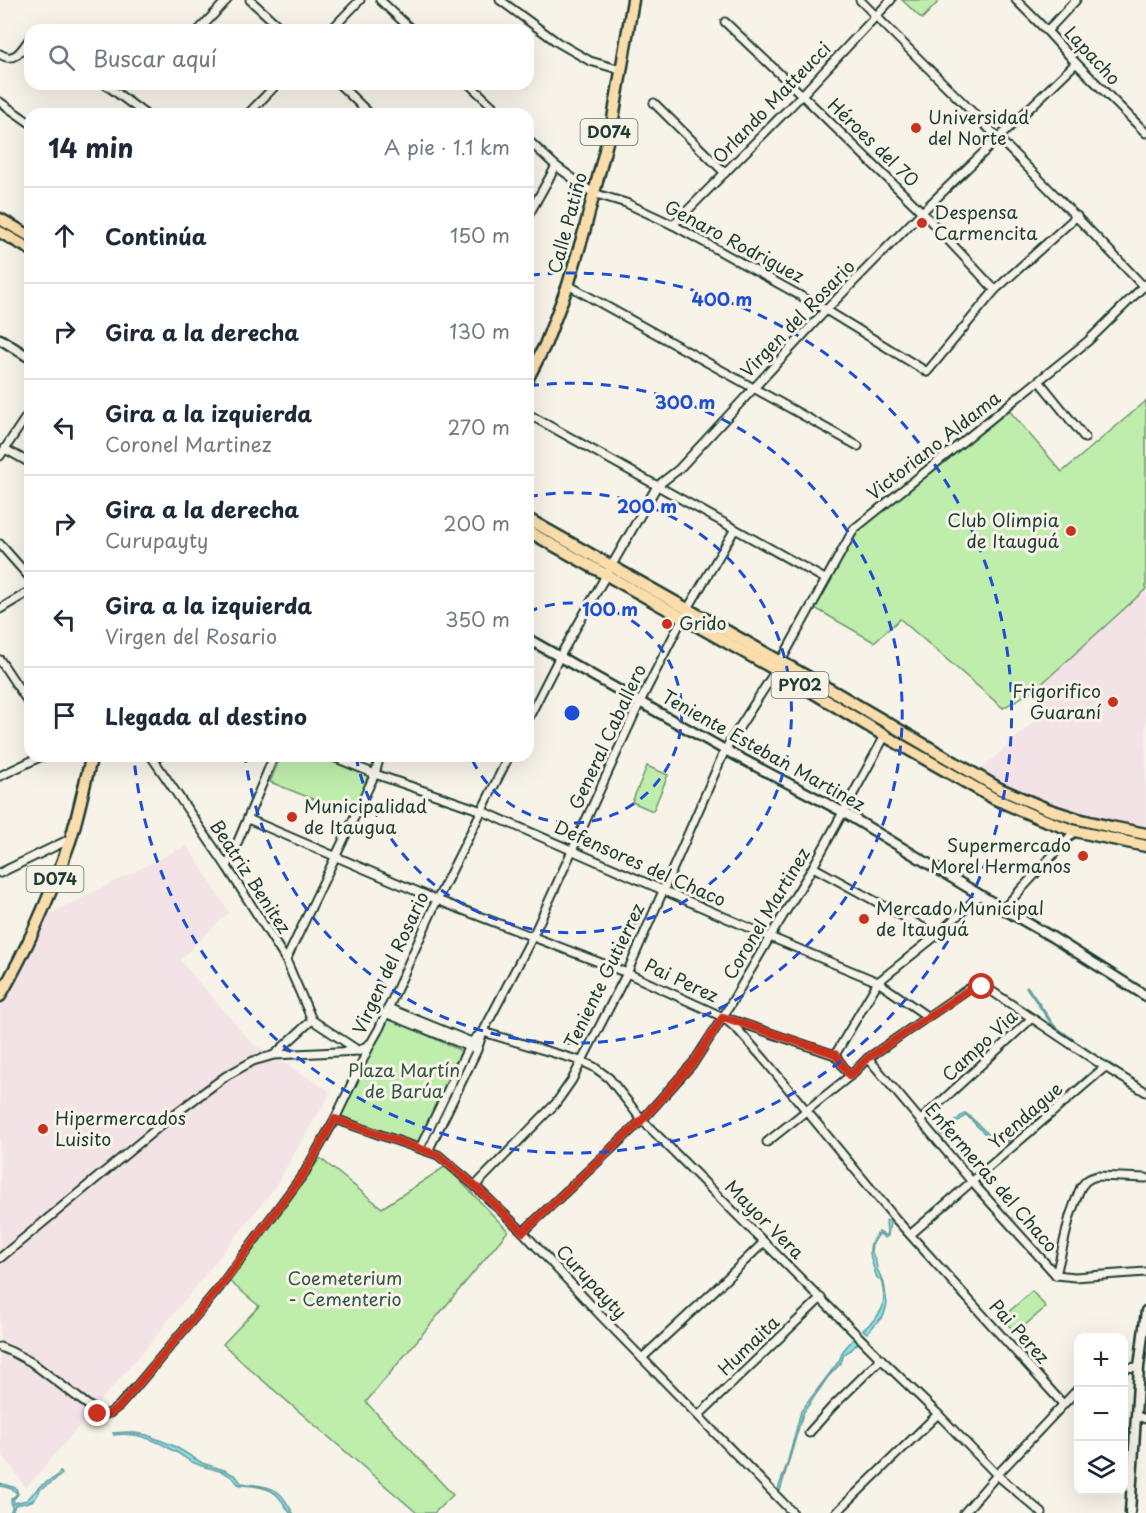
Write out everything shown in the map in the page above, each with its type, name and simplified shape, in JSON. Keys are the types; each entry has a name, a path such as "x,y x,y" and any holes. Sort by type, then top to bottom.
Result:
{"main road":[{"name":"Calle Patiño","path":"534,366 545,345 568,285 584,232 613,118 633,0"},
{"path":"0,219 24,233"},
{"path":"0,232 24,246"},
{"name":"PY02","path":"534,523 608,571"},
{"name":"PY02","path":"534,534 608,571 778,666 890,725 1000,789 1023,800 1078,819 1146,834"},
{"name":"PY02","path":"778,666 885,736 995,799 1030,815 1075,831 1146,846"},
{"name":"D074","path":"0,996 40,916 70,839 90,762"}],"street":[{"path":"205,24 227,0"},
{"path":"250,0 276,24"},
{"path":"337,24 360,0"},
{"path":"380,0 406,24"},
{"path":"500,0 533,24"},
{"path":"860,0 1145,285"},
{"name":"Orlando Matteucci","path":"673,225 802,95 891,0"},
{"name":"Lapacho","path":"1016,0 1146,133"},
{"path":"1047,31 1076,0"},
{"name":"Héroes del 70","path":"725,22 922,212 995,290"},
{"path":"534,25 557,42 590,61 621,70"},
{"path":"0,54 11,58 24,47"},
{"name":"Virgen del Rosario","path":"534,707 560,656 657,486 679,469 753,387 922,212 1076,63"},
{"path":"113,90 137,108"},
{"path":"254,108 272,90"},
{"path":"345,90 364,108"},
{"path":"475,90 495,108"},
{"path":"0,102 24,119"},
{"path":"654,103 725,173"},
{"name":"Genaro Rodriguez","path":"534,146 556,166 593,193 626,203 673,225 826,310 927,372 995,290"},
{"path":"534,205 556,166"},
{"path":"995,290 1077,216"},
{"path":"568,285 858,446"},
{"name":"Victoriano Aldama","path":"778,666 854,528 1088,341 1145,285"},
{"path":"0,339 24,354"},
{"path":"1039,381 1084,438"},
{"path":"534,417 825,579"},
{"path":"0,456 24,420"},
{"path":"5,449 24,460"},
{"name":"General Caballero","path":"420,1148 533,936 640,702 685,614 735,529"},
{"path":"0,544 24,571"},
{"path":"0,609 24,595"},
{"name":"Teniente Esteban Martinez","path":"534,642 725,750 843,812 1146,996"},
{"path":"0,660 24,696"},
{"name":"Teniente Gutierrez","path":"475,1186 556,1103 572,1080 627,973 725,750 778,666"},
{"name":"Coronel Martinez","path":"523,1232 642,1120 694,1062 813,867 890,725"},
{"path":"0,776 29,762"},
{"name":"Beatriz Benitez","path":"155,762 227,867 286,960 312,1020"},
{"path":"227,867 272,762"},
{"name":"Defensores del Chaco","path":"346,762 482,811 878,982 928,1017"},
{"path":"286,960 375,774 378,762"},
{"name":"Virgen del Rosario","path":"0,1347 31,1362 98,1414 110,1413 119,1407 219,1288 305,1172 335,1119 379,1029 436,900 506,762"},
{"name":"Pai Perez","path":"248,819 436,900 627,973 723,1017 738,1030 886,1208 1063,1404"},
{"path":"1003,909 1075,831"},
{"path":"0,873 70,839"},
{"path":"813,867 938,935"},
{"path":"835,1054 878,982 938,935 980,895"},
{"path":"766,1142 807,1112 868,1058 968,990 982,987 987,988 1146,1092"},
{"path":"386,1011 474,1046"},
{"path":"723,1017 835,1054 850,1076"},
{"name":"Campo Via","path":"921,1120 1032,1018"},
{"path":"274,1055 312,1020 359,1051"},
{"name":"Mayor Vera","path":"483,1032 581,1061 609,1078 642,1120 997,1475 1042,1513"},
{"path":"0,1258 172,1116 226,1076 253,1061 274,1055 359,1051 371,1043"},
{"name":"General Caballero","path":"428,1151 474,1046"},
{"name":"Enfermeras del Chaco","path":"868,1058 972,1182 1056,1275 1075,1277 1146,1272"},
{"name":"Yrendague","path":"911,1234 1105,1067"},
{"name":"Curupayty","path":"335,1119 438,1155 475,1186 523,1232 793,1513"},
{"path":"1056,1275 1070,1216 1081,1187 1086,1181 1096,1176 1146,1178"},
{"path":"642,1358 764,1242"},
{"name":"Humaita","path":"699,1415 821,1298"},
{"path":"1130,1513 1139,1367 1146,1311"},
{"path":"809,1433 881,1359"},
{"path":"1128,1368 1139,1367"},
{"path":"964,1513 1074,1393"},
{"path":"836,1513 938,1414"},
{"path":"1137,1416 1146,1419"}],"shaded area":[{"path":"1146,589 1146,829 1064,813 978,772 1044,712 1033,691"},
{"path":"187,845 229,912 180,960 251,1042 331,1092 273,1190 153,1340 26,1488 0,1451 0,1001 44,917"}],"green space":[{"path":"902,0 940,0 922,19"},
{"name":"Club Olimpia de Itauguá","path":"1146,401 1146,589 1036,689 1003,708 900,619 874,642 813,607 857,527 1007,408 1062,472"},
{"path":"278,762 333,762 368,776 353,815 270,782"},
{"path":"647,766 668,775 653,811 632,802"},
{"name":"Plaza Martín de Barúa","path":"387,1017 464,1052 419,1143 337,1119"},
{"name":"Coemeterium - Cementerio","path":"320,1158 382,1208 446,1166 508,1231 366,1402 453,1495 434,1513 417,1513 223,1344 259,1306 229,1281"},
{"path":"1032,1291 1046,1307 1016,1333 1002,1318"}],"water":[{"path":"1027,986 1054,1025 1146,1090 1052,1025"},
{"path":"1094,1069 1096,1071 1018,1139 1009,1142 994,1140 966,1115 942,1135 940,1133 965,1113 994,1138 1009,1140 1018,1137"},
{"path":"887,1220 890,1222 888,1236 885,1238 881,1234 878,1235 871,1250 884,1283 887,1304 884,1315 867,1333 863,1330 879,1313 884,1303 881,1280 877,1278 870,1248 874,1237 879,1232 887,1234"},
{"path":"854,1338 858,1343 844,1354 841,1363 828,1377 803,1413 780,1491 778,1489 801,1411"},
{"path":"128,1432 147,1435 174,1446 202,1463 236,1476 241,1483 271,1488 283,1497 293,1513 290,1513 279,1497 271,1491 238,1484 225,1473 194,1463 151,1440 113,1433"},
{"path":"60,1471 62,1474 40,1489 33,1500 15,1505 10,1513 11,1499 17,1494 12,1489 0,1486 0,1483 16,1488 18,1494 13,1500 14,1503 27,1500 40,1486 56,1477"}],"waterway":[{"path":"1099,1057 1106,1061"},
{"path":"1106,1061 1121,1072"}],"place":[{"name":"Universidad del Norte","path":"916,128"},
{"name":"Despensa Carmencita","path":"922,223"},
{"name":"Club Olimpia de Itauguá","path":"1071,531"},
{"name":"Grido","path":"667,624"},
{"name":"Frigorifico Guaraní","path":"1113,702"},
{"name":"Municipalidad de Itaugua","path":"292,817"},
{"name":"Supermercado Morel Hermanos","path":"1083,856"},
{"name":"Mercado Municipal de Itauguá","path":"864,919"},
{"name":"Hipermercados Luisito","path":"43,1129"}],"route":[{"path":"98,1414 107,1415 119,1407 219,1288 305,1172 335,1119 438,1155 475,1186 523,1232 642,1120 694,1062 723,1017 835,1054 850,1076 868,1058 968,990 982,987"}]}
